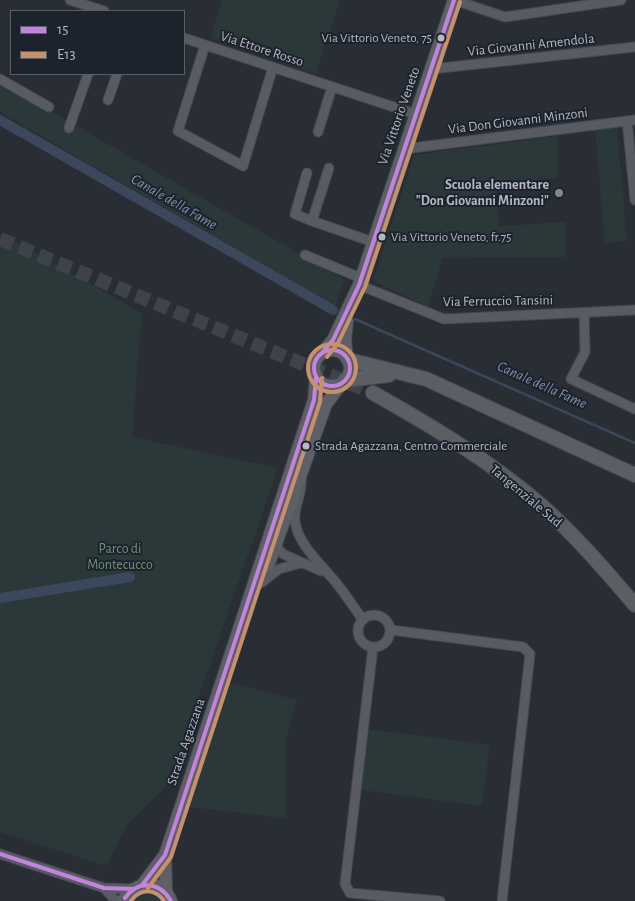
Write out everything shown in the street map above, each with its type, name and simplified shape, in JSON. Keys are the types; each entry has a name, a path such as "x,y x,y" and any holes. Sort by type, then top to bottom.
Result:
{"main road":[{"name":"Via Vittorio Veneto","path":"342,329 360,281 454,0"},
{"path":"237,639 314,400 315,361 342,329"},
{"path":"237,639 261,583 326,404 344,382 350,370 342,329"},
{"path":"322,353 333,350 339,351 348,359 426,379 635,475"},
{"path":"316,377 325,385 336,386 344,382 400,373"},
{"name":"Tangenziale Sud","path":"373,393 434,428 486,462 541,505 606,571 635,605"},
{"path":"606,571 635,598"},
{"name":"Strada Agazzana","path":"164,855 237,639"},
{"path":"123,901 164,855"},
{"path":"164,855 168,896"},
{"path":"138,886 159,887 168,896"}],"street":[{"path":"70,0 101,10"},
{"path":"454,0 505,17 616,0"},
{"name":"Via Ettore Rosso","path":"185,38 416,114"},
{"path":"205,45 178,130 243,166 273,67"},
{"name":"Via Giovanni Amendola","path":"431,69 635,47"},
{"path":"69,128 88,75"},
{"path":"108,100 117,75"},
{"path":"0,79 49,107"},
{"path":"318,132 332,87"},
{"path":"631,121 635,200"},
{"name":"Via Don Giovanni Minzoni","path":"404,149 631,121"},
{"path":"312,221 329,168"},
{"path":"307,173 295,214 373,242"},
{"name":"Via Ferruccio Tansini","path":"305,255 444,319 635,310"},
{"path":"584,313 585,352 571,379 635,409"},
{"path":"295,459 291,484 273,539 275,546 283,554 316,566 334,580"},
{"path":"301,474 302,488 294,514 297,530 310,554 334,580 363,620"},
{"path":"261,583 279,569 293,564 307,563"},
{"path":"371,615 380,616 387,621 391,630 388,640 384,644 373,647 364,644 358,634 360,624 371,615"},
{"path":"391,630 523,647 530,654 502,901"},
{"path":"373,647 345,884 350,893 440,901"},
{"path":"0,854 104,888 138,886"},
{"path":"104,888 116,901"}],"green space":[{"path":"222,0 340,0 316,74 210,38"},
{"path":"0,82 345,280 335,307 0,112"},
{"path":"617,127 627,241 605,243 595,129"},
{"path":"557,136 558,178 496,183 499,226 565,222 566,257 442,258 428,307 373,281 414,155"},
{"name":"Parco di Montecucco","path":"0,233 142,313 132,437 278,468 169,783 127,825 106,866 0,832"},
{"path":"228,682 297,700 285,743 285,818 188,807"},
{"path":"369,729 490,745 482,806 361,790"},
{"path":"145,889 158,892 165,901 129,901 133,895"}],"waterway":[{"name":"Canale della Fame","path":"0,120 333,310"},
{"name":"Canale della Fame","path":"355,319 635,443"},
{"path":"0,598 130,577"}],"tunnel":[{"path":"0,239 373,393"}],"transit line":[{"name":"15","path":"322,353 333,340 359,285 454,0"},
{"name":"E13","path":"327,357 338,343 365,287 460,2"},
{"name":"E13","path":"327,344 337,344 346,348 352,354 355,359 356,368 355,377 346,388 337,392 327,392 318,388 312,382 308,373 308,363 312,354 318,348 327,344"},
{"name":"15","path":"332,350 339,351 345,355 349,361 350,368 349,375 345,381 339,385 332,386 325,385 319,381 315,375 314,368 315,361 319,355 325,351 332,350"},
{"name":"15","path":"143,884 165,855 314,400 316,377"},
{"name":"E13","path":"148,888 171,857 320,402 322,378"},
{"name":"15","path":"0,854 104,888 133,889"},
{"name":"15","path":"125,898 136,888 149,885 161,890 171,901"},
{"name":"E13","path":"131,901 139,894 148,891 156,894 164,901"}],"place":[{"name":"Via Vittorio Veneto, 75","path":"441,38"},
{"name":"Scuola elementare \"Don Giovanni Minzoni\"","path":"559,193"},
{"name":"Via Vittorio Veneto, fr.75","path":"382,237"},
{"name":"Strada Agazzana, Centro Commerciale","path":"306,446"}]}
